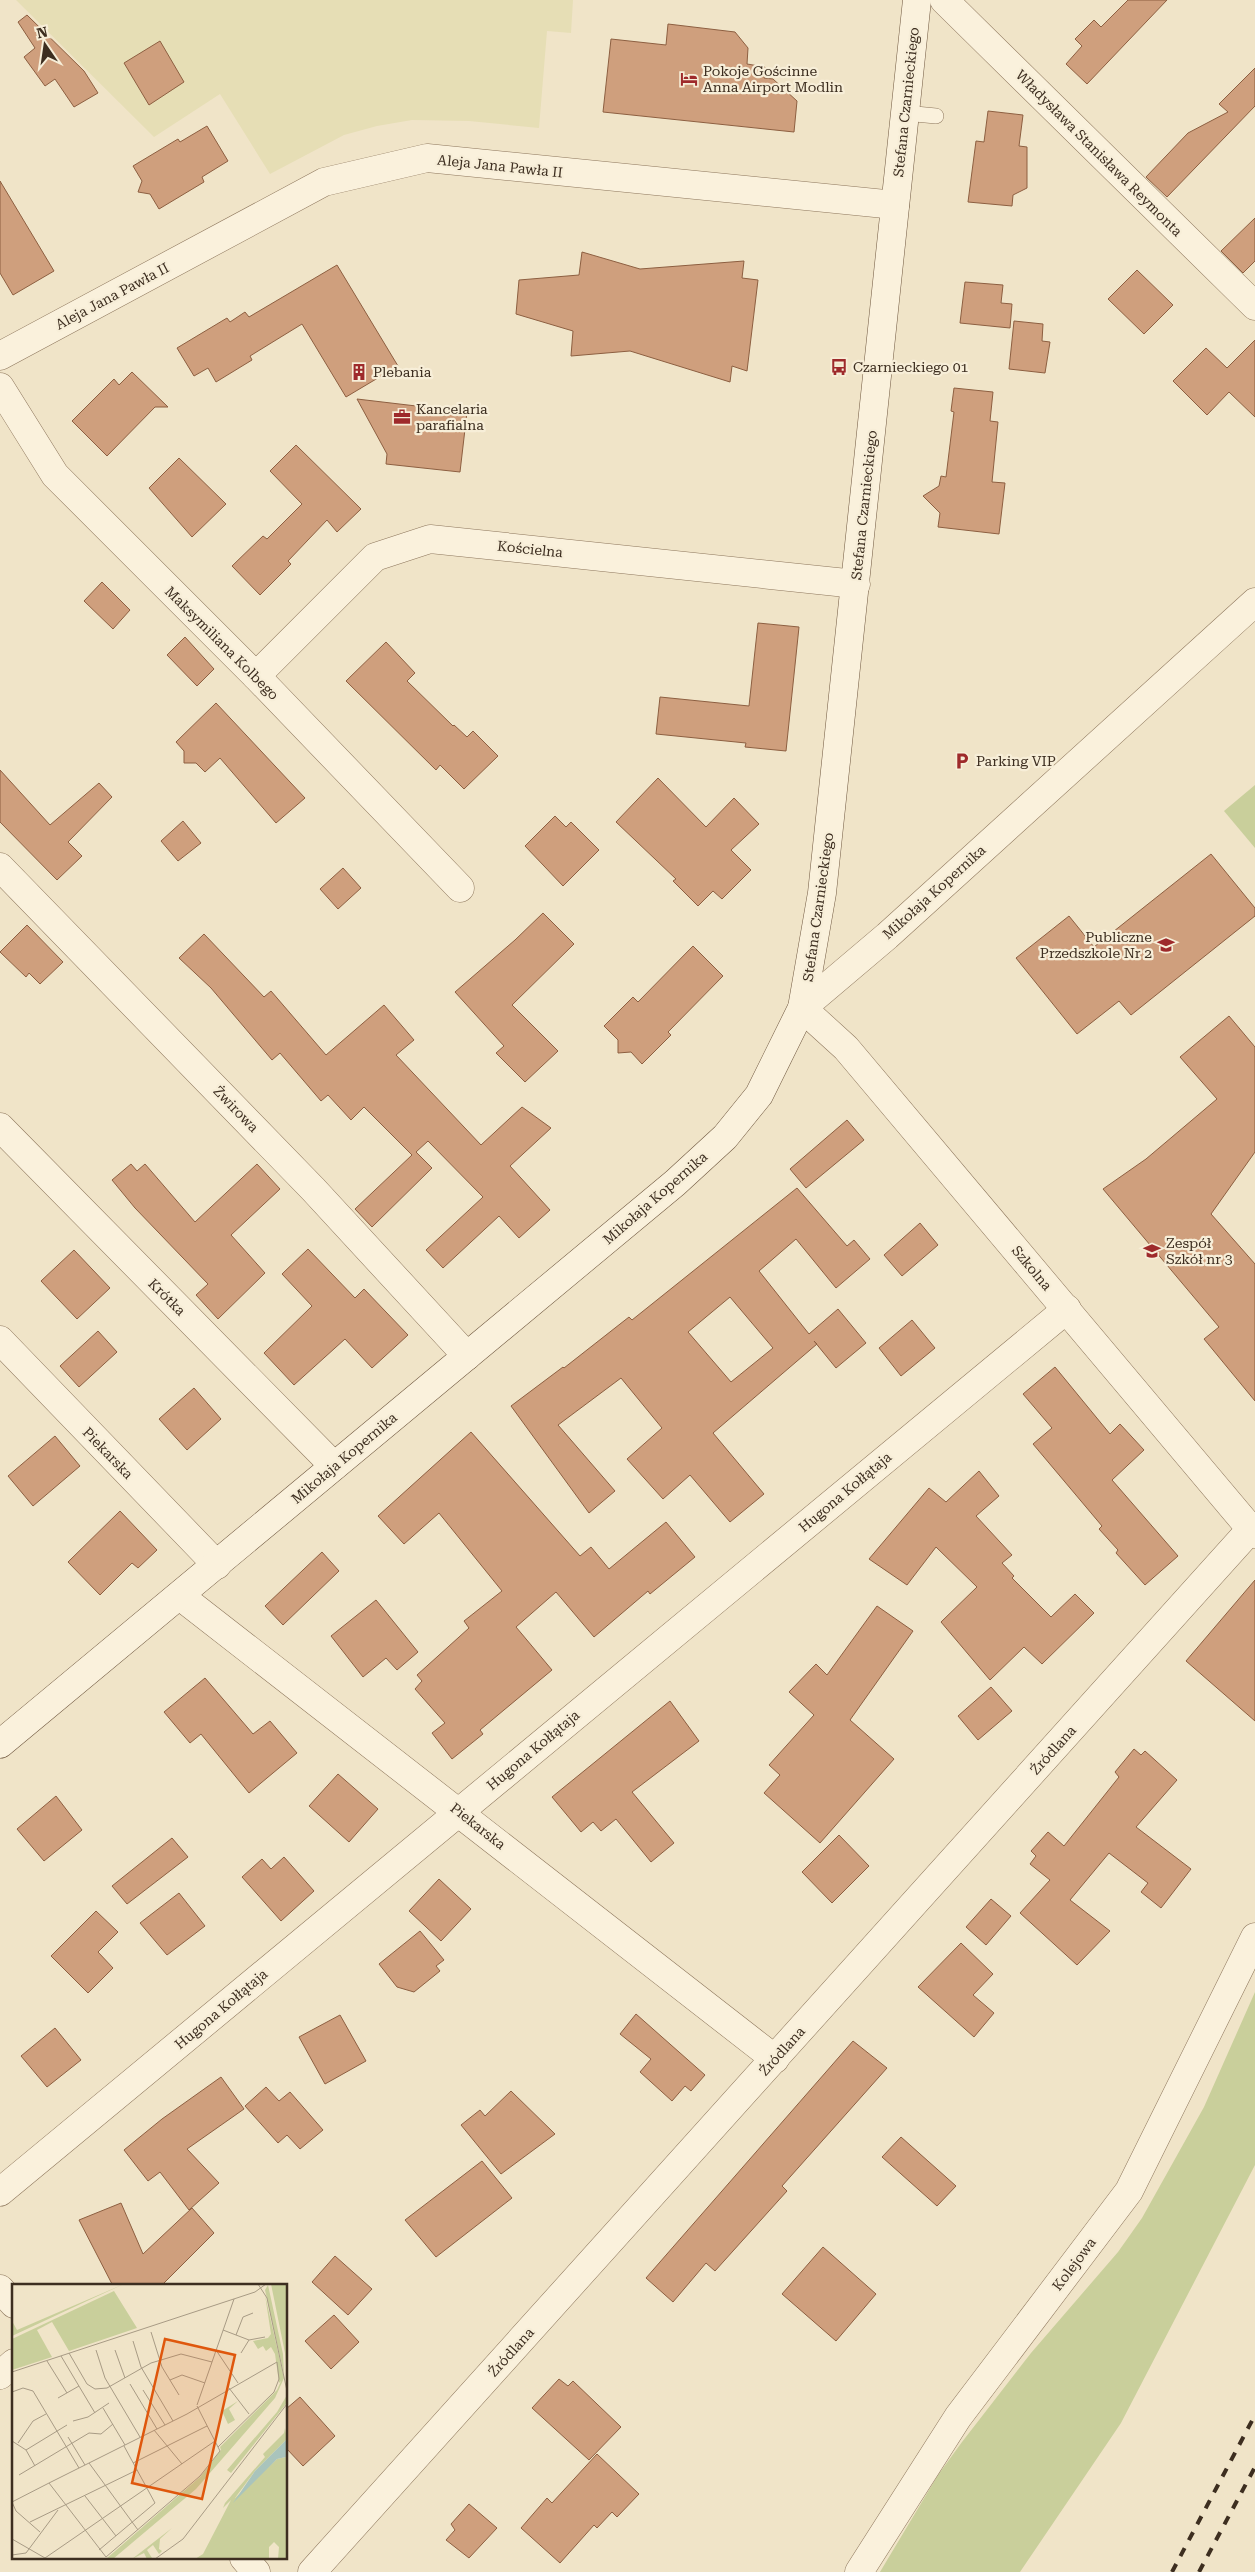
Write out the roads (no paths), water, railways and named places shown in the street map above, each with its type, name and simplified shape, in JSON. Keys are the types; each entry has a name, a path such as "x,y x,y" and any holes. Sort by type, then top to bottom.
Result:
{"street":[{"name":"Stefana Czarnieckiego","path":"802,1008 822,892 918,0"},
{"name":"Władysława Stanisława Reymonta","path":"944,0 1255,306"},
{"name":"Aleja Jana Pawła II","path":"0,356 324,182 427,158 895,205"},
{"name":"Maksymiliana Kolbego","path":"0,387 55,475 256,676 460,888"},
{"name":"Kościelna","path":"256,676 374,557 430,539 856,584"},
{"name":"Mikołaja Kopernika","path":"0,1744 675,1183 725,1137 759,1095 802,1008 887,936 1255,602"},
{"name":"Żwirowa","path":"0,867 313,1189 467,1356"},
{"name":"Szkolna","path":"802,1008 846,1048 1253,1532"},
{"name":"Krótka","path":"0,1127 334,1466"},
{"name":"Hugona Kołłątaja","path":"0,2192 1067,1309"},
{"name":"Piekarska","path":"0,1340 217,1565"},
{"name":"Źródlana","path":"312,2572 1253,1532"},
{"name":"Piekarska","path":"180,1596 459,1811 775,2059"},
{"name":"Kolejowa","path":"859,2572 958,2417 1129,2191 1255,1937"},
{"path":"0,2289 12,2302"},
{"path":"0,2375 12,2365"},
{"path":"246,2560 256,2572"}],"lane":[{"path":"905,113 936,116"}],"railway":[{"path":"1172,2572 1255,2415"},
{"path":"1199,2572 1255,2467"}],"place":[{"name":"Pokoje Gościnne Anna Airport Modlin","path":"689,79"},
{"name":"Czarnieckiego 01","path":"839,367"},
{"name":"Plebania","path":"359,372"},
{"name":"Kancelaria parafialna","path":"402,417"},
{"name":"Parking VIP","path":"962,761"},
{"name":"Publiczne Przedszkole Nr 2","path":"1166,945"},
{"name":"Zespół Szkół nr 3","path":"1152,1251"}]}
